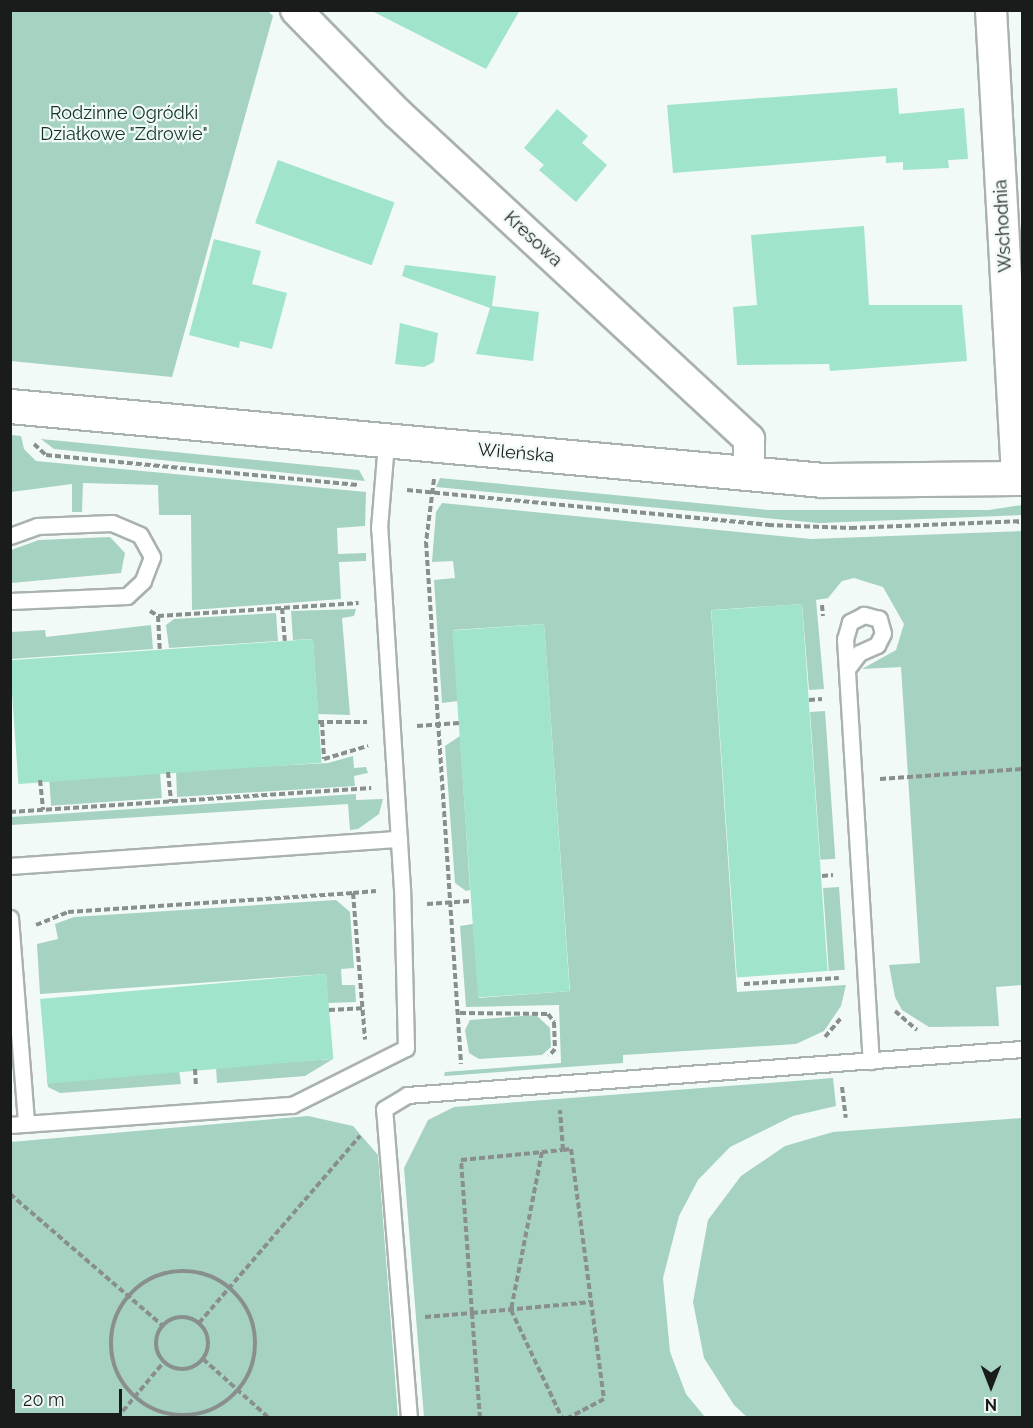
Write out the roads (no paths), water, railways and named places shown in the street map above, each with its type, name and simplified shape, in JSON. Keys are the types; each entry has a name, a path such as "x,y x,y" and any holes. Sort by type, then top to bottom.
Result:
{"street":[{"name":"Kresowa","path":"296,10 397,113 749,439 749,474"},
{"name":"Wschodnia","path":"990,10 1020,478"},
{"name":"Wileńska","path":"10,406 749,474 890,481 1020,478"}],"lane":[{"path":"10,1125 292,1105 400,1054 410,1040 384,601 382,488 386,442"},
{"path":"10,536 37,526 112,523 140,535 152,557 143,581 127,596 10,602"},
{"path":"847,669 871,1061"},
{"path":"10,866 399,839"},
{"path":"10,918 26,1123"},
{"path":"409,1418 384,1109 407,1095 1023,1049"}],"park label":[{"name":"Rodzinne Ogródki Działkowe \"Zdrowie\"","path":"124,124"}]}
